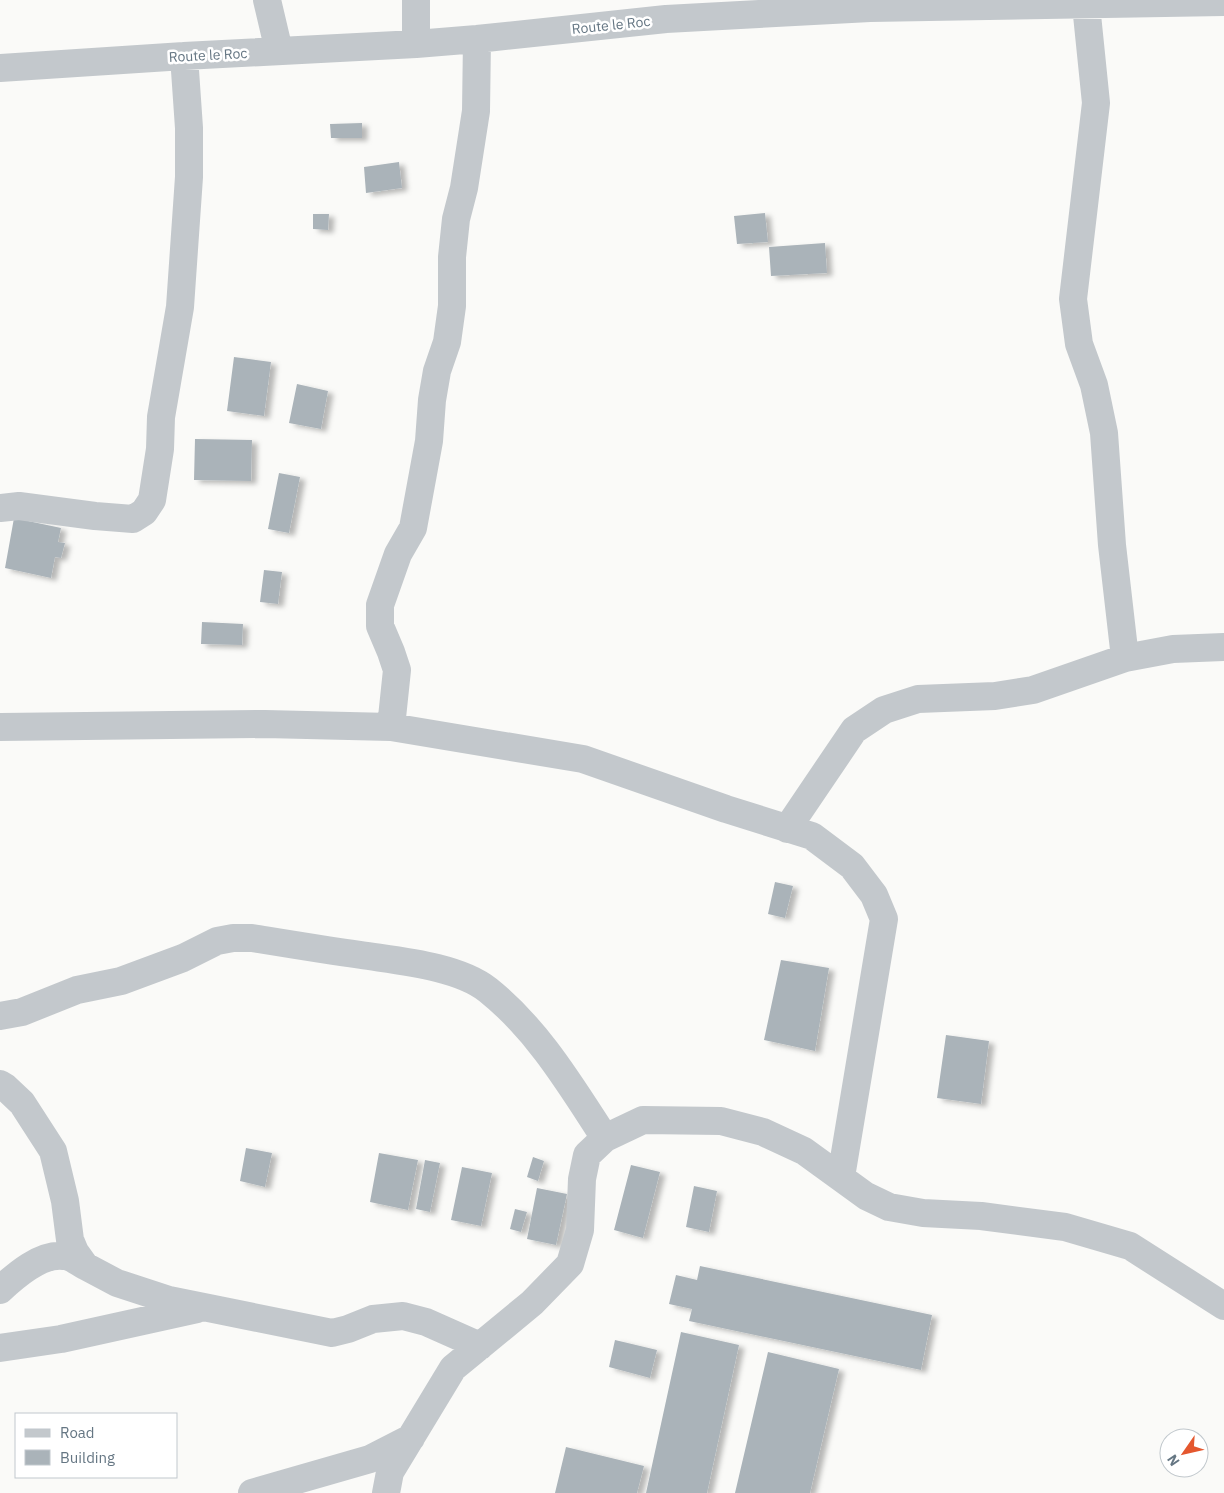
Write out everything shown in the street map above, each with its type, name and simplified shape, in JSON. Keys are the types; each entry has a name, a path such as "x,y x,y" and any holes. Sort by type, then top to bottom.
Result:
{"street":[{"path":"267,0 279,51"},
{"path":"416,0 416,44"},
{"name":"Route le Roc","path":"0,68 416,44 666,19 870,8 1224,2"},
{"path":"1086,5 1096,103 1073,299 1079,344 1094,385 1104,432 1112,545 1125,658"},
{"path":"391,727 396,670 380,626 380,605 398,554 413,528 429,441 432,400 437,371 447,342 452,306 452,257 456,219 464,188 476,111 477,39"},
{"path":"0,508 19,506 133,519 144,512 152,500 160,449 161,418 180,307 188,178 189,128 184,56"},
{"path":"787,829 854,730 884,710 918,699 995,696 1033,690 1125,658 1173,649 1224,646"},
{"path":"0,727 265,724 391,727 583,759 812,836 852,866 874,895 884,919 841,1177"},
{"path":"0,1016 22,1012 77,990 121,980 183,958 218,941 234,938 252,938 427,965 460,976 487,989 528,1028 562,1073 605,1138"},
{"path":"0,1084 6,1087 22,1104 53,1151 65,1201 70,1240 75,1252 85,1266"},
{"path":"386,1493 390,1472 453,1368 532,1303 570,1264 580,1230 582,1179 587,1155 605,1138 643,1120 721,1121 763,1132 804,1151 866,1196 889,1206 924,1213 981,1216 1066,1227 1130,1246 1224,1306"},
{"path":"0,1290 29,1267 49,1257 66,1256 117,1283 168,1300 332,1333 373,1319 403,1316 426,1322 480,1346"},
{"path":"0,1348 61,1339 206,1307"},
{"path":"252,1493 370,1459 411,1438"}],"building":[{"path":"362,123 362,138 331,138 330,124"},
{"path":"399,162 402,188 366,193 364,167"},
{"path":"765,213 768,242 737,244 734,216"},
{"path":"313,214 329,214 328,230 313,229"},
{"path":"825,243 827,273 771,276 769,247"},
{"path":"234,357 271,362 264,416 227,411"},
{"path":"297,384 328,391 321,429 289,423"},
{"path":"195,439 252,440 251,481 194,480"},
{"path":"279,473 300,477 289,533 268,529"},
{"path":"14,518 61,528 58,542 65,543 61,558 55,557 51,578 5,568"},
{"path":"264,570 282,572 278,604 260,602"},
{"path":"202,622 243,624 242,645 201,644"},
{"path":"775,882 793,886 785,918 768,914"},
{"path":"781,960 829,968 815,1051 764,1040"},
{"path":"946,1035 989,1041 981,1104 937,1098"},
{"path":"246,1148 272,1153 265,1187 240,1181"},
{"path":"379,1153 418,1160 408,1210 370,1202"},
{"path":"533,1157 544,1161 538,1181 527,1177"},
{"path":"425,1160 440,1163 430,1212 416,1209"},
{"path":"631,1165 660,1172 643,1238 614,1230"},
{"path":"462,1167 492,1173 481,1226 451,1220"},
{"path":"694,1186 717,1191 709,1232 686,1227"},
{"path":"537,1188 567,1194 556,1245 527,1239"},
{"path":"515,1209 527,1212 521,1232 510,1229"},
{"path":"700,1266 932,1315 921,1370 689,1321 692,1309 669,1304 676,1275 697,1280"},
{"path":"681,1332 739,1345 707,1493 646,1493"},
{"path":"615,1340 657,1350 650,1378 609,1367"},
{"path":"768,1352 839,1369 810,1493 735,1493"},
{"path":"566,1447 644,1466 637,1493 555,1493"}]}
